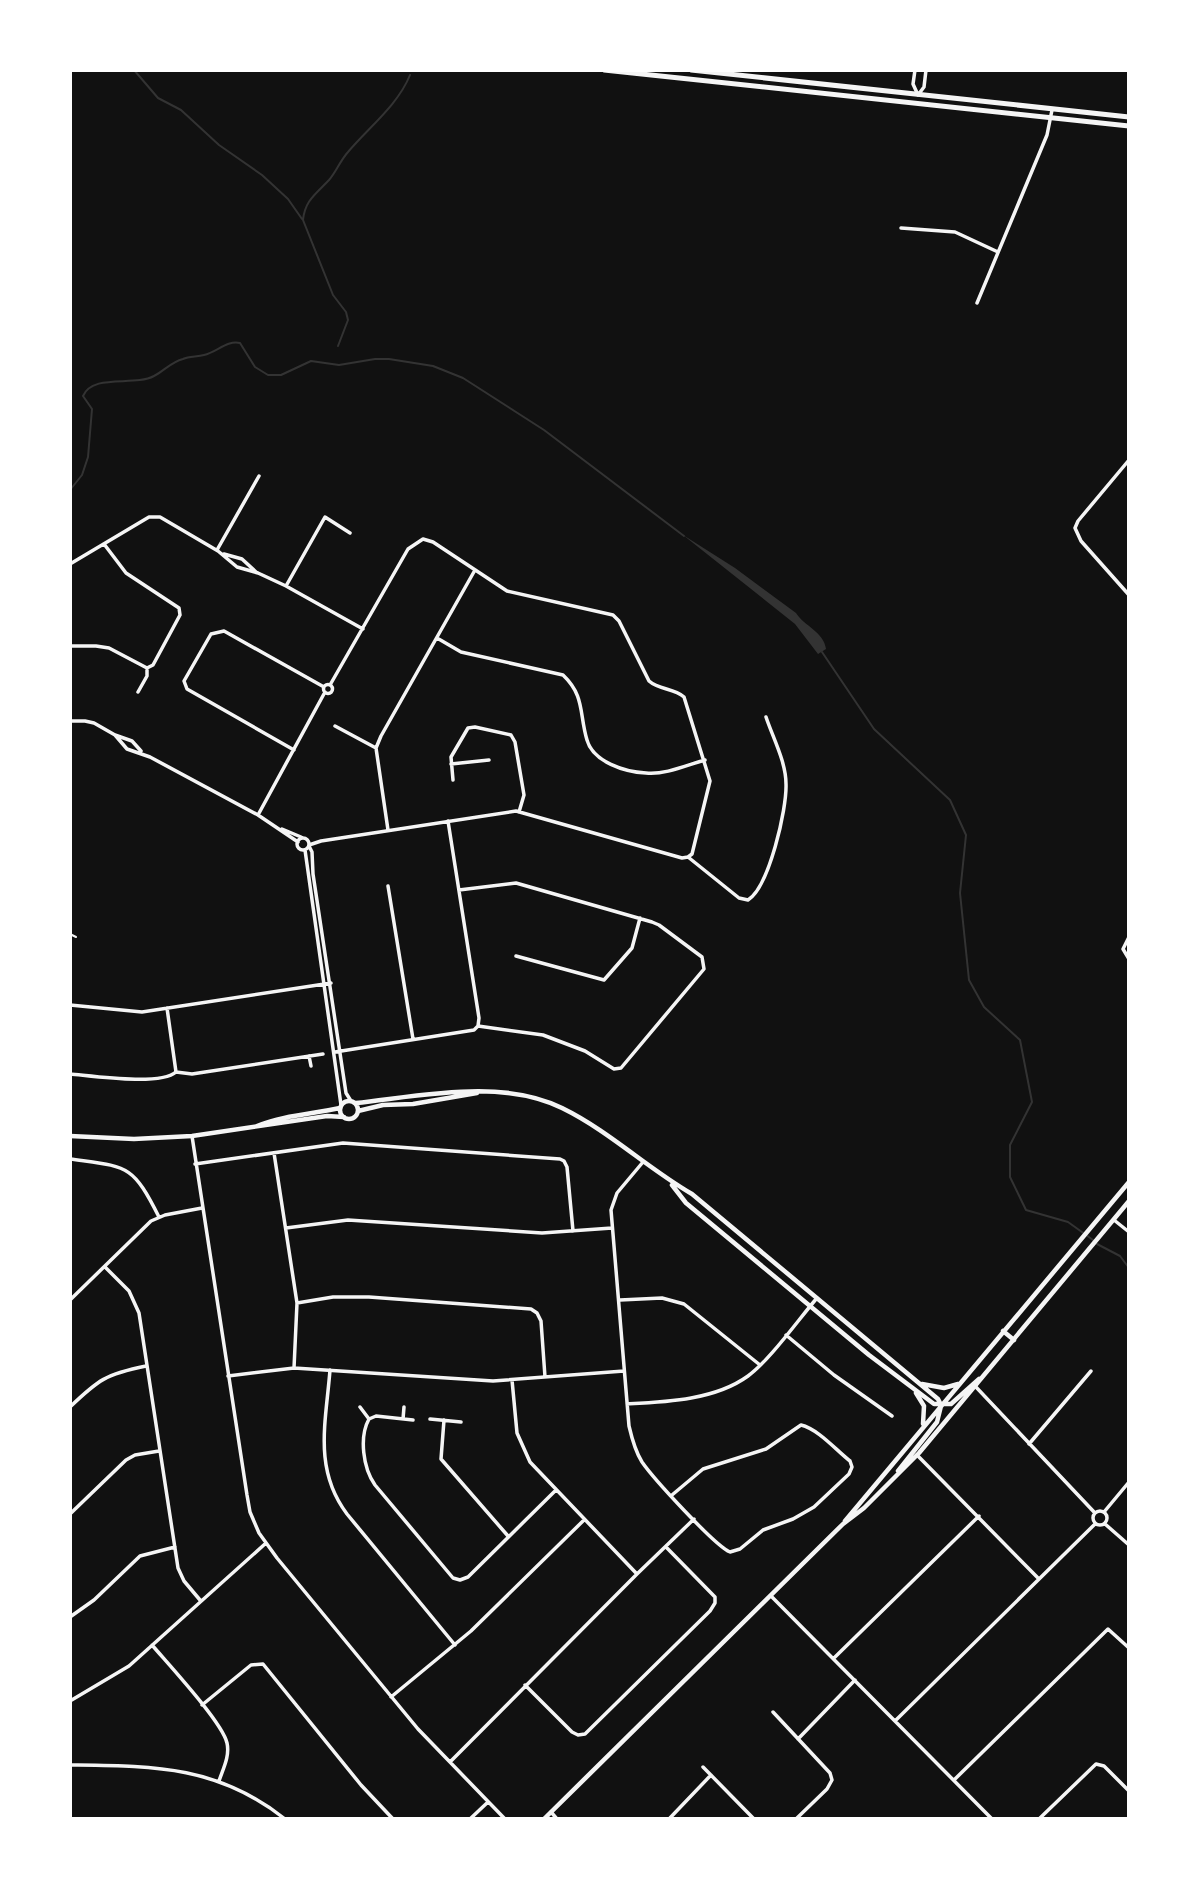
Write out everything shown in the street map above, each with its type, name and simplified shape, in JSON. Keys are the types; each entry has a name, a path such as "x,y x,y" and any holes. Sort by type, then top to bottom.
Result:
{"highway":[{"path":"604,70 1129,126"},
{"path":"691,70 1129,117"},
{"path":"917,103 918,94"}],"main road":[{"path":"70,1136 134,1139 192,1136 327,1116 352,1118 358,1111 383,1105 413,1104 478,1092"},
{"path":"253,1127 299,1115 325,1112 341,1106 345,1101 478,1092 516,1094 554,1104 692,1194 938,1399 941,1405 937,1422 890,1483"},
{"path":"353,1102 358,1111"},
{"path":"341,1106 344,1116"},
{"path":"669,1181 686,1203 890,1372 934,1404 954,1402 971,1384 983,1377"},
{"path":"843,1524 1081,1237 1129,1184"},
{"path":"544,1819 843,1524 864,1508 917,1455 1129,1201"},
{"path":"1104,1211 1114,1220"},
{"path":"1003,1331 1014,1340"},
{"path":"890,1372 897,1364"},
{"path":"918,1382 940,1388 958,1384"},
{"path":"915,1391 924,1406 922,1429"}],"street":[{"path":"915,70 913,84 918,94 924,87 926,70"},
{"path":"977,303 1047,135 1052,109"},
{"path":"901,228 955,232 998,252"},
{"path":"1129,460 1075,528 1082,541 1129,595"},
{"path":"219,552 259,476"},
{"path":"70,564 149,517 160,517 219,552 237,567 286,586 363,629"},
{"path":"286,586 325,517 350,533"},
{"path":"115,736 124,748 143,753 258,815 298,842 298,847 388,830 519,811 682,858 688,857 692,854 709,791 709,775 686,699 679,692 649,681 616,617 507,591 433,541 423,538 408,549 325,690 258,815"},
{"path":"104,544 126,573 179,608 180,615 153,665 148,668"},
{"path":"219,552 242,559 258,573"},
{"path":"388,830 376,748 380,736 475,570"},
{"path":"294,750 187,689 184,681 211,634 224,631 325,690 332,691 330,685"},
{"path":"437,638 461,652 563,675 574,686 579,697 588,743 597,755 610,764 646,774 705,760"},
{"path":"70,646 109,648 148,668"},
{"path":"138,692 147,676 148,668"},
{"path":"688,857 739,898 748,900 755,895 775,850 783,820 786,785 766,717"},
{"path":"70,721 91,722 115,736 131,741 143,753"},
{"path":"335,726 376,748"},
{"path":"453,780 451,757 468,727 511,735 515,742 524,795 519,811"},
{"path":"451,764 489,760"},
{"path":"335,1052 474,1030 478,1026 480,1018 448,821"},
{"path":"277,827 321,841"},
{"path":"298,842 306,838"},
{"path":"306,838 341,1106"},
{"path":"308,847 312,852 346,1093 353,1102"},
{"path":"459,890 516,883 639,918 659,925 705,961 704,969 621,1068 614,1069 585,1051 543,1035 478,1026"},
{"path":"388,886 413,1039"},
{"path":"516,956 604,980 632,948 639,918"},
{"path":"1129,937 1123,949 1129,959"},
{"path":"70,1005 135,1012 331,983"},
{"path":"167,1009 176,1072"},
{"path":"176,1072 192,1074 323,1054"},
{"path":"309,1056 311,1066"},
{"path":"70,1073 127,1079 170,1078 176,1072"},
{"path":"192,1136 248,1503 256,1526 265,1543 391,1697 505,1819"},
{"path":"195,1164 352,1143 560,1159 567,1167 573,1231"},
{"path":"274,1153 297,1303 294,1368"},
{"path":"70,1159 114,1166 129,1172 142,1185 159,1217"},
{"path":"643,1162 612,1200 612,1228 631,1435 636,1451 646,1467 694,1520 730,1552 740,1549 763,1530 793,1519 814,1507 849,1474 852,1467 850,1461 810,1428 801,1425 766,1449 703,1469 672,1495"},
{"path":"70,1300 146,1224 159,1217 202,1208"},
{"path":"286,1228 359,1220 522,1232 612,1228"},
{"path":"1114,1220 1129,1232"},
{"path":"105,1266 129,1291 139,1313 181,1578 200,1600"},
{"path":"297,1303 334,1297 369,1297 531,1309 541,1321 545,1377"},
{"path":"619,1301 662,1298 684,1304 760,1365"},
{"path":"627,1404 711,1393 738,1383 760,1365 817,1298"},
{"path":"786,1335 834,1376 892,1416"},
{"path":"70,1407 104,1377 146,1366"},
{"path":"228,1376 294,1368 464,1380 512,1380 624,1371"},
{"path":"330,1370 324,1457 333,1494 455,1645"},
{"path":"1029,1444 1091,1371"},
{"path":"512,1380 520,1445 533,1465 637,1574"},
{"path":"975,1386 1094,1513"},
{"path":"360,1407 369,1419"},
{"path":"403,1419 404,1407"},
{"path":"413,1420 376,1416 369,1419 365,1454 369,1476 451,1577 458,1580 465,1578 556,1490"},
{"path":"430,1419 460,1422"},
{"path":"444,1420 441,1459 509,1537"},
{"path":"70,1514 126,1460 135,1455 159,1451"},
{"path":"917,1455 1039,1578"},
{"path":"1094,1513 1104,1512 1129,1482"},
{"path":"1104,1512 1108,1518 1105,1524"},
{"path":"1094,1513 1095,1524"},
{"path":"834,1658 979,1516"},
{"path":"391,1697 455,1645 584,1520"},
{"path":"450,1762 694,1520"},
{"path":"895,1721 1095,1524 1105,1524 1129,1545"},
{"path":"70,1702 121,1672 265,1543"},
{"path":"526,1685 572,1732 585,1734 710,1611 715,1597 666,1546"},
{"path":"70,1617 94,1600 140,1556 175,1547"},
{"path":"771,1596 992,1819"},
{"path":"954,1780 1108,1629 1129,1648"},
{"path":"152,1645 202,1705 227,1742 227,1757 218,1781"},
{"path":"202,1705 251,1665 262,1664 361,1785 393,1819"},
{"path":"798,1739 855,1680"},
{"path":"773,1712 830,1773 832,1780 827,1789 796,1819"},
{"path":"1039,1819 1096,1764 1104,1766 1129,1791"},
{"path":"70,1765 154,1766 218,1781 250,1796 285,1819"},
{"path":"703,1767 754,1819"},
{"path":"669,1819 711,1775"},
{"path":"470,1819 488,1802"},
{"path":"551,1812 557,1819"}],"lane":[{"path":"70,934 76,937"}],"shaded area":[{"path":"683,535 735,568 796,613 822,638 826,649 818,654 795,624"}],"waterway":[{"path":"134,70 158,98 181,110 219,145 262,175 288,199 302,219"},
{"path":"338,346 348,320 346,312 333,295 303,220 304,213 312,198 331,177 345,155 398,96 410,75"},
{"path":"70,490 82,475 88,457 92,409 83,396 88,389 105,382 146,379 179,360 240,343 255,367 268,375 281,375 311,361 339,365 389,359 433,366 463,378 544,430 684,536"},
{"path":"822,652 874,729 950,800 966,835 960,893 969,980 984,1007 1020,1040 1032,1102 1010,1145 1010,1177 1026,1210 1068,1222 1093,1240"},
{"path":"1097,1244 1120,1256 1129,1268"}]}
